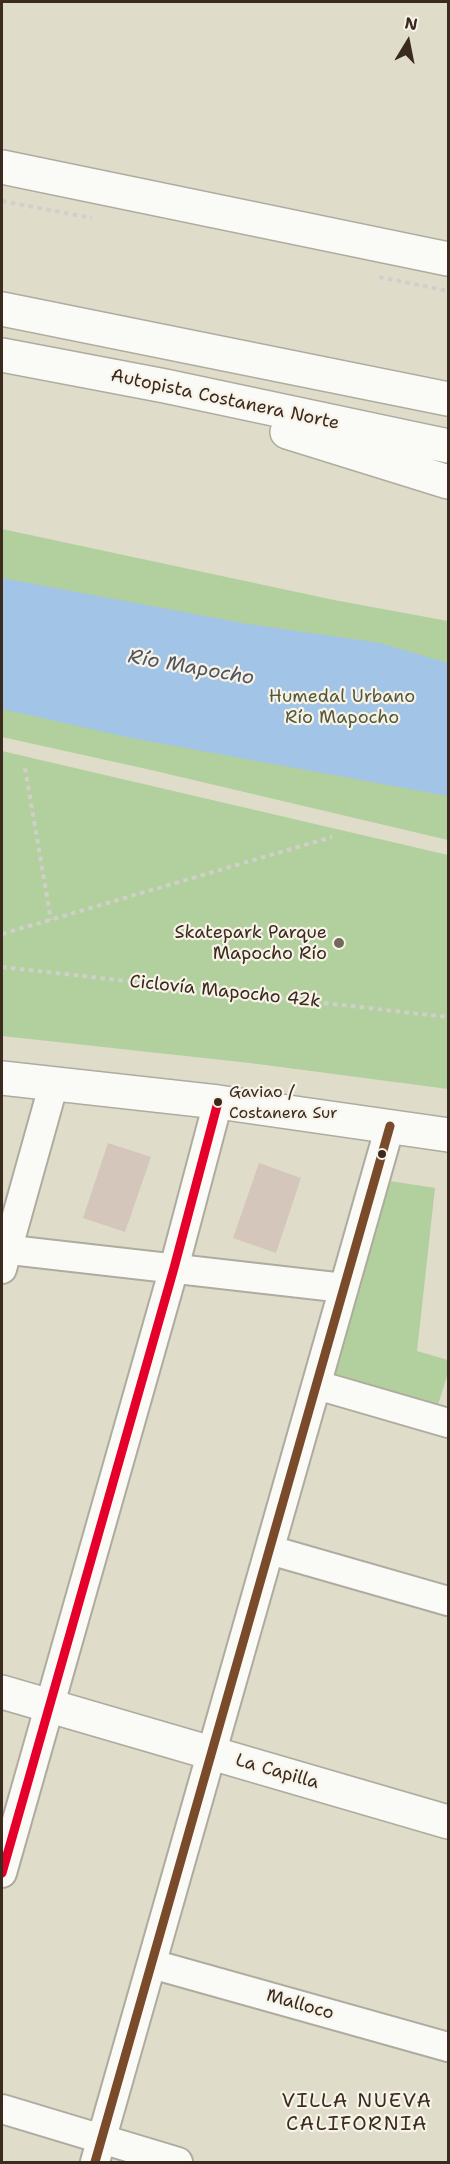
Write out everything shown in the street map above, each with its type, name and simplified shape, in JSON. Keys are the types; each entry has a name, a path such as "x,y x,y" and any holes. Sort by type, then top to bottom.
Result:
{"main road":[{"path":"2,167 448,259"},
{"path":"2,309 448,399"},
{"path":"204,350 448,376"},
{"name":"Autopista Costanera Norte","path":"2,355 165,386 448,446"},
{"path":"165,386 245,418 448,483"},
{"path":"2,1078 218,1102 448,1136"},
{"name":"La Capilla","path":"2,1692 448,1822"}],"street":[{"path":"54,1083 3,1256 174,1268 344,1288"},
{"path":"2,1873 174,1268 218,1102"},
{"path":"98,2151 390,1126"},
{"path":"317,1385 448,1423"},
{"path":"270,1550 448,1601"},
{"name":"Malloco","path":"152,1964 448,2047"},
{"path":"2,2109 98,2151 178,2163"}],"path":[{"path":"2,201 93,218"},
{"path":"368,275 448,291"},
{"path":"25,768 51,920"},
{"path":"2,934 332,837"},
{"name":"Ciclovía Mapocho 42k","path":"2,967 448,1017"}],"green space":[{"name":"Humedal Urbano Río Mapocho","path":"2,529 334,600 448,621 448,840 2,737"},
{"path":"2,751 448,855 448,1089 250,1063 2,1036"},
{"path":"383,1180 435,1188 417,1351 448,1360 448,1373 437,1408 331,1373"}],"water":[{"name":"Humedal Urbano Río Mapocho","path":"2,578 248,624 380,643 448,663 448,796 131,738 2,709"}],"building":[{"path":"108,1143 151,1157 125,1232 83,1218"},
{"path":"259,1163 301,1178 276,1253 233,1238"}],"transit line":[{"path":"2,1873 174,1268 218,1102"},
{"path":"95,2162 390,1126"}],"place":[{"name":"Skatepark Parque Mapocho Río","path":"339,943"},
{"name":"Gaviao / Costanera Sur","path":"218,1102"}],"district":[{"name":"VILLA NUEVA CALIFORNIA","path":"357,2114"}],"water label":[{"name":"Río Mapocho","path":"191,668"}]}
